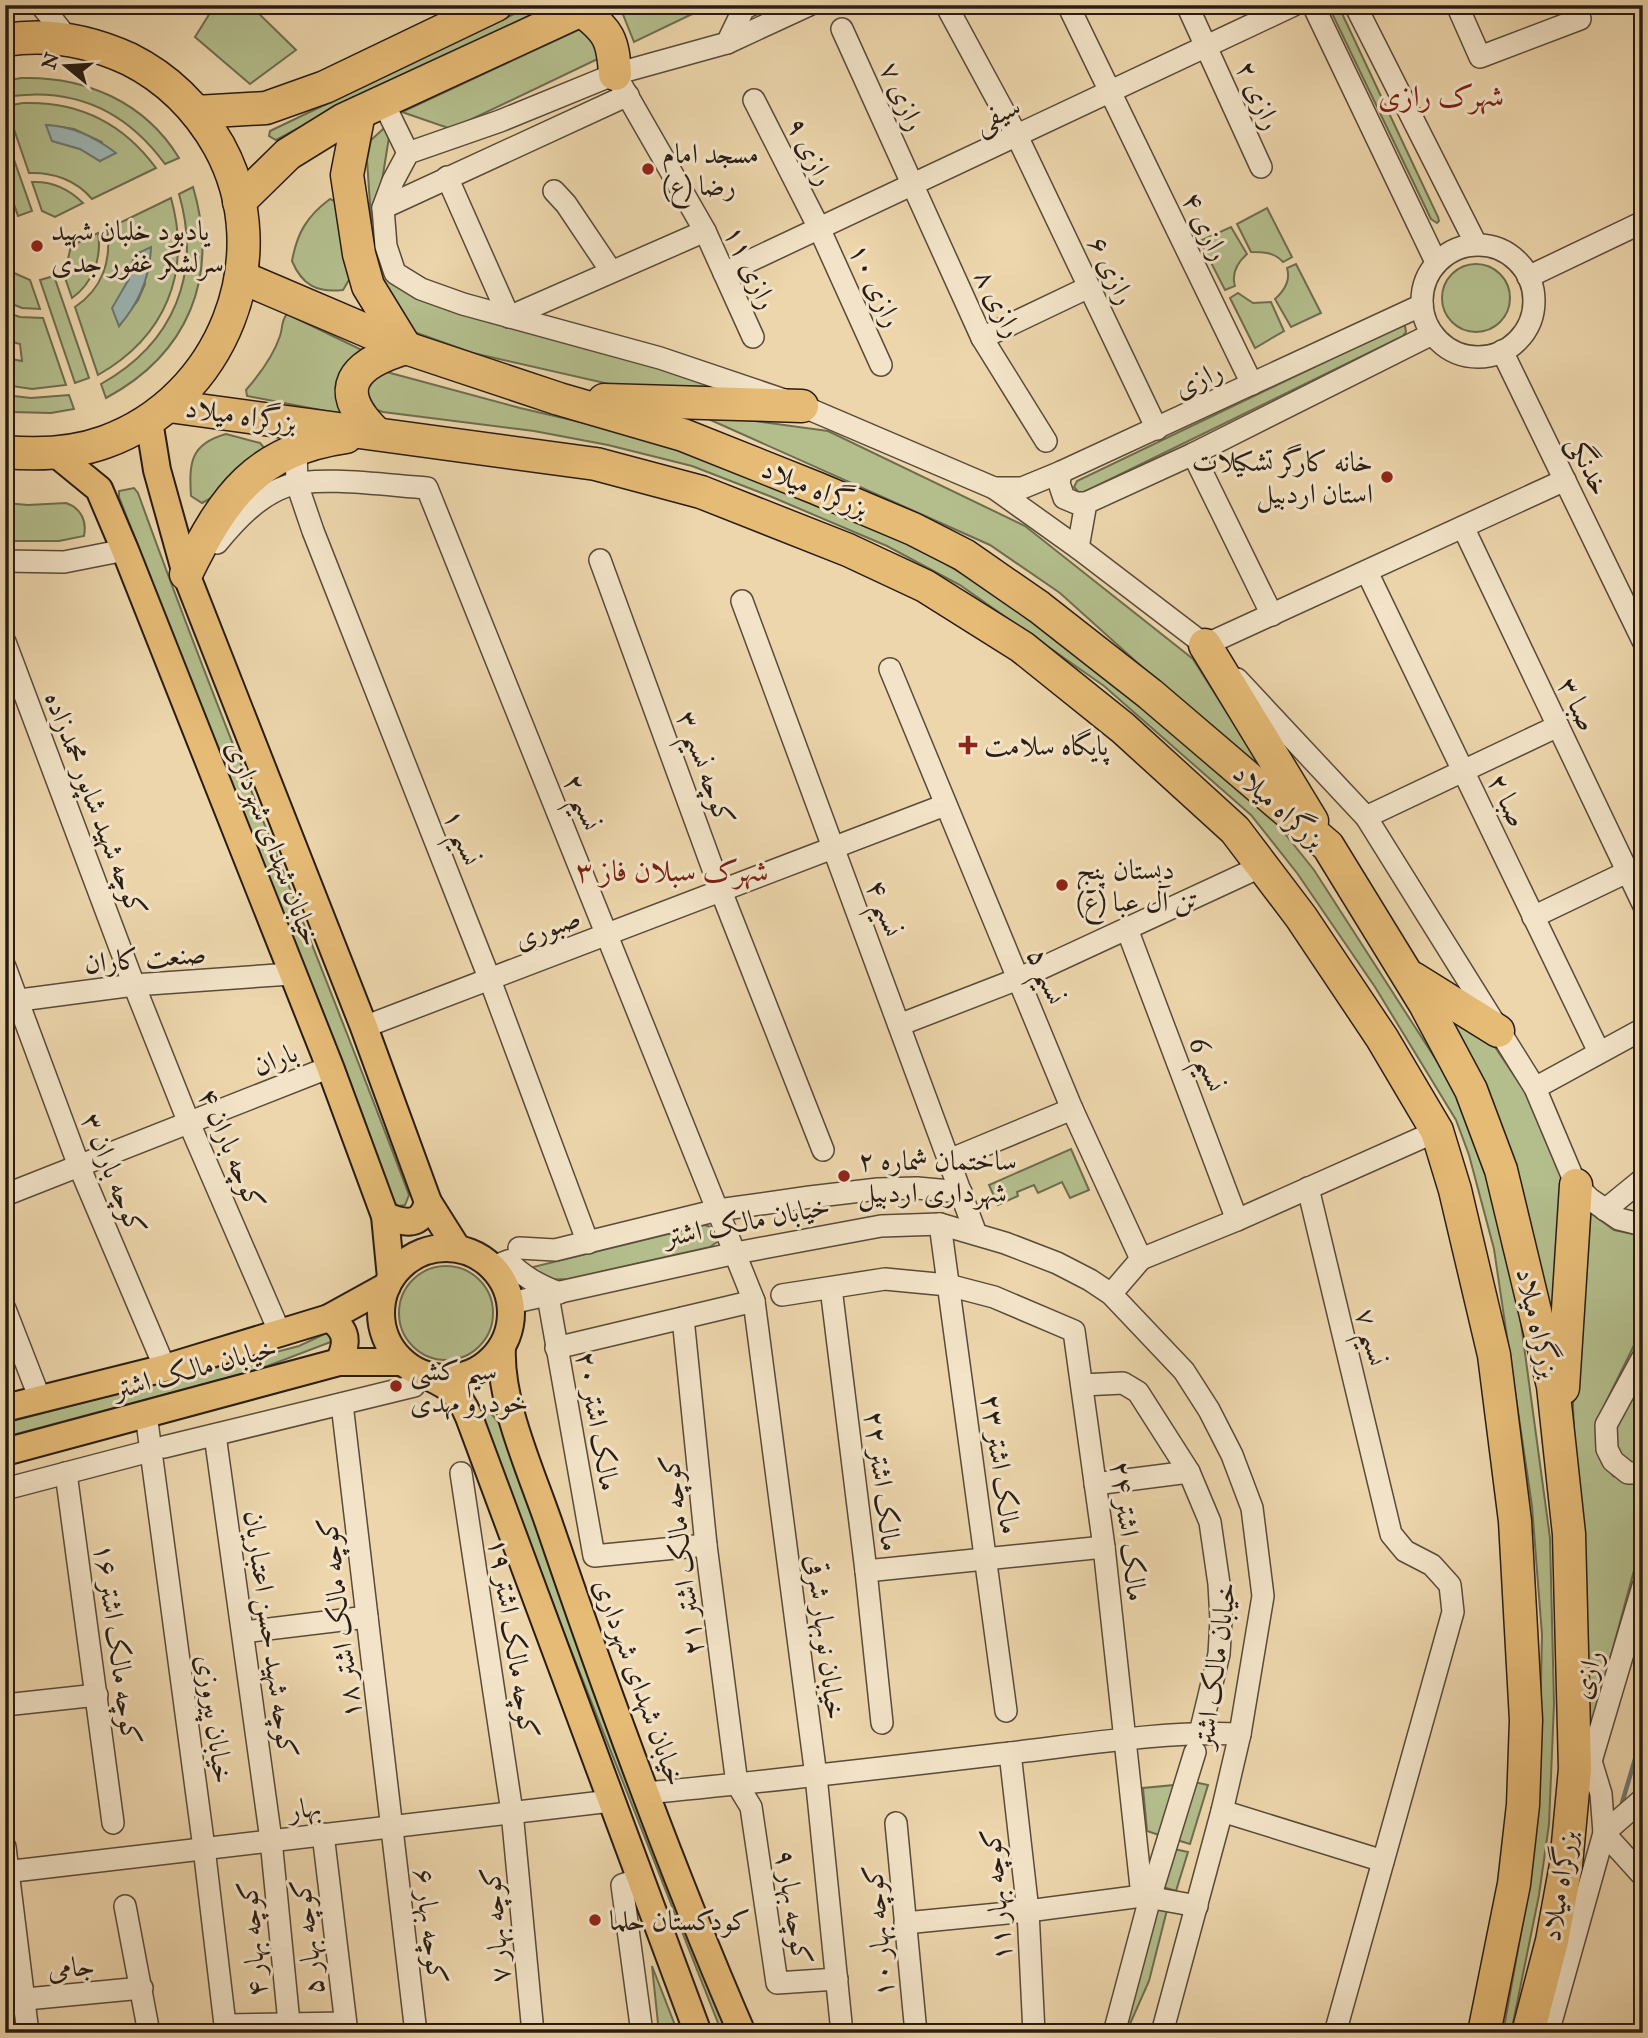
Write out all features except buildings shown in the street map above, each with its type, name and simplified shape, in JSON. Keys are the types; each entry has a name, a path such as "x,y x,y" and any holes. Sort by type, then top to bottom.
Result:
{"highway":[{"path":"196,112 266,108 279,104 325,87 496,5"},
{"path":"239,202 288,153 371,107 586,8 601,25 613,49 621,84"},
{"path":"5,40 43,37 68,40 116,53 138,64 169,86 196,112 223,154 239,202 243,227 241,277 232,313 217,348 187,388 159,413 104,443 55,453 5,452"},
{"path":"371,107 347,176 359,254 368,286 406,348 372,360 359,371 353,387 354,404 362,419 376,433"},
{"name":"بزرگراه میلاد","path":"241,277 406,348 559,399 682,435 852,503 913,529 964,555 1039,607 1150,694 1328,846 1425,1003 1471,1090 1501,1170 1553,1387 1569,1534 1583,1765 1552,1941 1528,2033"},
{"path":"559,399 802,406"},
{"name":"بزرگراه میلاد","path":"159,413 376,433 596,464 687,489 848,550 925,586 1022,647 1123,728 1234,830 1301,917 1382,1038 1437,1131 1455,1190 1494,1355 1515,1521 1526,1720 1523,1805 1514,1884 1484,2033"},
{"path":"186,574 206,533 238,489 266,463 315,442 376,433"},
{"path":"1205,645 1328,846"},
{"path":"1405,973 1498,1031"},
{"path":"1559,1445 1576,1185"}],"main road":[{"name":"خیابان شهدای شهرداری","path":"159,413 157,470 186,574 364,1027 428,1202 457,1248"},
{"name":"خیابان شهدای شهرداری","path":"55,453 99,489 125,550 330,1067 385,1216 389,1282"},
{"path":"385,1216 398,1221 415,1221 422,1216 428,1202"},
{"path":"413,1374 444,1379 467,1376 487,1364 502,1347 510,1326 511,1303 505,1283 493,1267 476,1255 457,1248 436,1248 417,1254 400,1266 389,1282 381,1302 381,1323 388,1345 413,1374 445,1384 462,1401 698,2033"},
{"name":"خیابان مالک اشتر","path":"5,1408 165,1368 329,1318 389,1282"},
{"path":"329,1318 341,1328 345,1336 345,1346 339,1362"},
{"name":"خیابان شهدای شهرداری","path":"502,1347 500,1368 506,1398 561,1561 646,1793 742,2033"},
{"name":"خیابان مالک اشتر","path":"5,1452 339,1362 413,1374"},
{"path":"469,1417 481,1395 491,1394 506,1398"}],"street":[{"path":"41,5 68,40"},
{"path":"727,43 744,8 751,5"},
{"path":"809,5 727,43 621,84 408,153 383,208 386,246 396,273 421,289 509,317 660,358 802,406 994,488 1078,548 1205,645 1366,817 1535,1088 1576,1185 1590,1199 1619,1219 1643,1225"},
{"name":"رازی ۶","path":"946,5 1017,136 1157,429"},
{"name":"رازی ۴","path":"1068,5 1252,384"},
{"name":"رازی ۲","path":"1186,5 1261,167"},
{"name":"سیفی","path":"724,273 1294,5"},
{"path":"1313,5 1436,262"},
{"path":"1355,5 1476,244"},
{"path":"1457,5 1480,57 1580,19 1574,5"},
{"name":"رازی ۷","path":"842,29 912,185"},
{"path":"383,208 621,84"},
{"name":"رازی ۱۱","path":"621,84 705,231 753,337"},
{"name":"رازی ۹","path":"754,100 819,228"},
{"path":"371,107 408,153"},
{"path":"447,177 509,317"},
{"name":"رازی ۸","path":"912,185 982,338 1046,441"},
{"path":"554,191 566,204 611,271"},
{"path":"1528,276 1643,222"},
{"name":"رازی ۱۰","path":"819,228 881,365"},
{"path":"509,317 705,231"},
{"path":"1476,244 1492,246 1520,263 1528,276 1533,293 1533,311 1527,327 1517,341 1503,351 1484,357 1464,355 1446,348 1432,334 1422,305 1427,275 1436,262 1455,250 1476,244"},
{"path":"982,338 1089,287"},
{"name":"رازی","path":"994,488 1022,488 1061,472 1422,305"},
{"path":"1061,472 1059,484 1064,498 1076,503 1086,503 1193,454 1432,334"},
{"name":"خدنگی","path":"1503,351 1643,641"},
{"name":"نسیم ۱","path":"296,450 297,484 351,630 490,980 588,1243"},
{"path":"1193,454 1272,615"},
{"path":"1205,645 1565,480"},
{"name":"نسیم ۲","path":"297,484 329,481 427,488 736,1253"},
{"path":"217,543 234,522 262,499 287,486 297,484"},
{"path":"1078,548 1086,503"},
{"name":"صبا ۳","path":"1463,527 1643,904"},
{"path":"5,561 64,562 125,550"},
{"name":"کوچه نسیم ۳","path":"600,560 721,891 823,1150"},
{"name":"صبا ۲","path":"1367,572 1599,1052"},
{"name":"نسیم ۴","path":"742,601 976,1234"},
{"name":"کوچه شهید شاپور محمدزاده","path":"5,642 134,985"},
{"name":"نسیم ۵","path":"890,669 1072,1109 1140,1259"},
{"path":"1366,817 1558,726"},
{"name":"صبوری","path":"364,1027 945,805"},
{"path":"899,1025 1018,979 1262,866"},
{"path":"1533,917 1627,872"},
{"name":"نسیم 6","path":"1127,929 1237,1220"},
{"name":"کوچه باران ۳","path":"5,967 11,1000 165,1368"},
{"name":"صنعت کاران","path":"11,1000 134,985 291,974"},
{"name":"کوچه باران ۴","path":"134,985 189,1123 279,1333"},
{"path":"1535,1088 1643,1029"},
{"name":"باران","path":"5,1195 330,1067"},
{"path":"949,1160 1072,1109"},
{"path":"1111,1294 1140,1259 1237,1220 1437,1131"},
{"path":"1605,1210 1643,1179"},
{"path":"519,1248 555,1250 718,1210 878,1189 917,1188 961,1192"},
{"name":"نسیم ۷","path":"1307,1188 1391,1534 1405,1551 1432,1565 1450,1585 1454,1612 1335,2033"},
{"name":"خیابان مالک اشتر","path":"511,1303 736,1253 881,1226 940,1224 1057,1263 1090,1280 1111,1294 1184,1371 1209,1410 1232,1455 1252,1508 1263,1596 1240,1734 1162,2033"},
{"name":"مالک اشتر ۲۳","path":"940,1224 1006,1711"},
{"name":"خیابان نوبهار شرقی","path":"736,1253 754,1301 816,1776 842,2033"},
{"path":"493,1267 508,1261 518,1272 554,1294"},
{"path":"782,1295 885,1279 948,1285"},
{"name":"مالک اشتر ۲۴","path":"948,1285 994,1297 1074,1331 1104,1547 1146,1897"},
{"name":"مالک اشتر ۲۲","path":"831,1288 882,1723"},
{"name":"مالک اشتر ۲۰","path":"554,1294 556,1348 594,1556 706,1545"},
{"path":"556,1348 754,1301"},
{"path":"5,1309 40,1399"},
{"name":"کوچه مالک اشتر ۲۱","path":"683,1318 706,1545 737,1784"},
{"path":"1643,1357 1606,1425 1608,1450 1613,1461 1628,1473 1643,1473"},
{"path":"5,1489 342,1404 413,1374"},
{"path":"1082,1385 1123,1383 1132,1387 1138,1392 1189,1472 1210,1522 1221,1620 1219,1654 1197,1742 1146,1897 1114,2033"},
{"name":"کوچه مالک اشتر ۱۸","path":"342,1404 390,1826"},
{"name":"خیابان پیروزی","path":"146,1414 157,1449 225,2029"},
{"name":"کوچه شهید حسن اعتباریان","path":"215,1435 271,1840"},
{"path":"1095,1484 1189,1472"},
{"name":"کوچه مالک اشتر ۱۶","path":"66,1473 113,1823"},
{"name":"کوچه مالک اشتر ۱۹","path":"461,1473 512,1812"},
{"path":"866,1570 1104,1547"},
{"name":"رازی","path":"1583,1765 1643,1586"},
{"path":"244,1632 368,1617"},
{"path":"5,1705 97,1695"},
{"path":"646,1793 816,1776 1126,1739 1197,1742 1240,1734"},
{"name":"کوچه بهار ۱۱","path":"1010,1753 1028,1911 1034,2033"},
{"path":"1548,2033 1604,1833 1601,1794 1583,1765"},
{"name":"کوچه بهار ۹","path":"737,1784 751,1807 777,1983 837,1979"},
{"path":"1604,1833 1643,1799"},
{"name":"بهار","path":"7,1871 611,1801"},
{"path":"1222,1811 1383,1861"},
{"name":"کوچه بهار ۷","path":"512,1812 533,2033"},
{"name":"کوچه بهار ۱۰","path":"896,1823 916,2033"},
{"name":"کوچه بهار ۶","path":"390,1826 416,2033"},
{"path":"1604,1833 1643,1876"},
{"name":"کوچه بهار ۵","path":"323,1834 346,2028"},
{"name":"کوچه بهار ۴","path":"271,1840 289,2028"},
{"path":"5,1847 15,2000 28,2033"},
{"path":"640,1879 622,1885 642,2033"},
{"path":"905,1923 1146,1897 1197,1906"},
{"path":"125,1906 149,2033"},
{"name":"جامی","path":"15,2000 142,1988"},
{"path":"225,2029 346,2028"}],"green space":[{"path":"199,5 250,5 296,50 250,84 195,37 210,13"},
{"path":"533,5 552,5 352,100 276,140 269,136 270,131"},
{"path":"635,5 711,5 634,42 622,12"},
{"path":"1328,5 1338,5 1438,217 1437,223 1431,219"},
{"path":"591,24 606,55 451,129 402,112"},
{"path":"21,78 68,82 111,96 149,122 179,158 165,164 133,129 95,106 53,95 5,97 5,81"},
{"path":"43,103 63,106 98,118 129,139 156,168 92,199 86,192 63,178 29,173 6,106","holes":["47,125 74,129 102,142 100,161 80,149 52,141"]},
{"path":"383,129 390,131 377,212 393,280 448,310 574,340 757,395 631,389 473,353 414,332 375,277 367,160 371,140"},
{"path":"5,134 32,211 18,216 5,178"},
{"path":"32,182 60,187 83,203 55,217 42,211"},
{"path":"193,187 200,220 202,252 199,282 190,310 177,336 158,359 134,380 106,398 101,384 147,348 164,327 176,304 184,278 187,252 179,194"},
{"path":"171,198 177,226 178,252 175,277 168,300 156,322 141,342 121,360 98,375 75,307 92,292 103,273 108,252 107,229","holes":["134,255 145,284 138,300 119,326 113,308 129,279"]},
{"path":"330,199 337,202 350,278 343,290 334,291 306,282 292,261 304,226"},
{"path":"1267,208 1292,257 1283,262 1272,254 1251,252 1237,224"},
{"path":"1231,227 1247,254 1236,268 1235,286 1225,290 1200,241"},
{"path":"98,233 99,252 91,277 72,298 62,269 67,263 71,246"},
{"path":"1296,264 1321,313 1291,327 1275,299 1286,285 1287,268"},
{"path":"1476,264 1489,267 1500,274 1507,285 1510,298 1507,311 1500,322 1489,329 1476,332 1463,329 1452,322 1445,311 1442,298 1445,285 1452,274 1463,267"},
{"path":"14,273 30,280 40,309 22,308 5,301 5,277"},
{"path":"54,276 89,378 75,383 40,280"},
{"path":"1238,293 1253,303 1271,302 1284,331 1255,348 1230,298"},
{"path":"5,312 20,317 43,318 66,385 32,389 5,385 5,358 22,361 20,344 5,340"},
{"path":"287,314 364,351 352,416 247,396 246,390 274,351"},
{"path":"1400,326 1405,326 1406,332 1403,336 1080,494 1074,487 1077,481"},
{"path":"383,371 615,430 695,454 854,517 927,553 1009,601 1079,649 1262,805 1314,870 1442,1069 1467,1114 1485,1163 1517,1294 1550,1538 1554,1704 1549,1824 1539,1895 1511,2033 1503,2033 1529,1888 1538,1815 1542,1635 1532,1506 1494,1249 1469,1155 1456,1120 1375,987 1297,873 1251,815 1104,686 960,585 887,546 692,466 608,445 534,431 383,412 371,408 363,385"},
{"path":"5,395 31,398 69,395 74,409 51,413 5,411"},
{"path":"695,413 828,431 1025,526 1193,659 1272,784 1060,593 990,545"},
{"path":"226,434 260,443 266,450 224,491 202,503 191,496 194,456 205,443"},
{"path":"134,488 409,1195 405,1205 399,1206 392,1202 119,497 119,491"},
{"path":"5,503 66,503 76,508 82,516 84,536 59,541 5,541"},
{"path":"1441,1008 1487,1035 1525,1092 1564,1183 1555,1343"},
{"path":"1071,1149 1089,1190 1070,1198 1062,1182 1038,1193 1034,1185 1017,1192 1018,1196 998,1205 989,1185"},
{"path":"1588,1211 1614,1230 1643,1236 1643,1327 1605,1404 1598,1427 1596,1449 1613,1476 1643,1485 1643,1537 1586,1741 1573,1404"},
{"path":"705,1225 716,1229 717,1242 710,1247 568,1279 539,1280 531,1275 533,1267"},
{"path":"446,1266 464,1270 479,1280 489,1295 493,1313 489,1331 479,1346 464,1356 446,1360 428,1356 413,1346 403,1331 399,1313 403,1295 413,1280 428,1270"},
{"path":"331,1331 336,1340 257,1370 5,1437 5,1423 299,1346"},
{"path":"1643,1376 1643,1469 1626,1464 1615,1448 1616,1428"},
{"path":"483,1412 490,1412 499,1423 736,2033 722,2033 563,1630"},
{"path":"1194,1782 1208,1785 1190,1844 1177,1840"},
{"path":"1175,1785 1159,1835 1147,1831 1143,1788"},
{"path":"1174,1849 1188,1852 1176,1891 1163,1887"},
{"path":"1154,1907 1167,1910 1149,1981 1126,2033 1120,2033"},
{"path":"652,1966 678,2033 659,2033"}],"water":[{"path":"46,125 83,133 116,153 100,161 80,149 52,141"},
{"path":"151,247 142,290 119,326 112,308 129,279 134,255"}],"waterway":[{"path":"1622,1803 1643,1732"}],"place":[{"name":"مسجد امام رضا (ع)","path":"648,169"},
{"name":"یادبود خلبان شهید سرلشکر غفور جدی","path":"37,246"},
{"name":"خانه کارگر تشکیلات استان اردبیل","path":"1387,477"},
{"name":"پایگاه سلامت","path":"968,745"},
{"name":"دبستان پنج تن آل عبا (ع)","path":"1062,885"},
{"name":"ساختمان شماره ۲ شهرداری اردبیل","path":"844,1176"},
{"name":"سیم کشی خودرو مهدی","path":"396,1386"},
{"name":"کودکستان حلما","path":"595,1920"}],"district":[{"name":"شهرک رازی","path":"1441,96"},
{"name":"شهرک سبلان فاز ۳","path":"672,871"}]}
